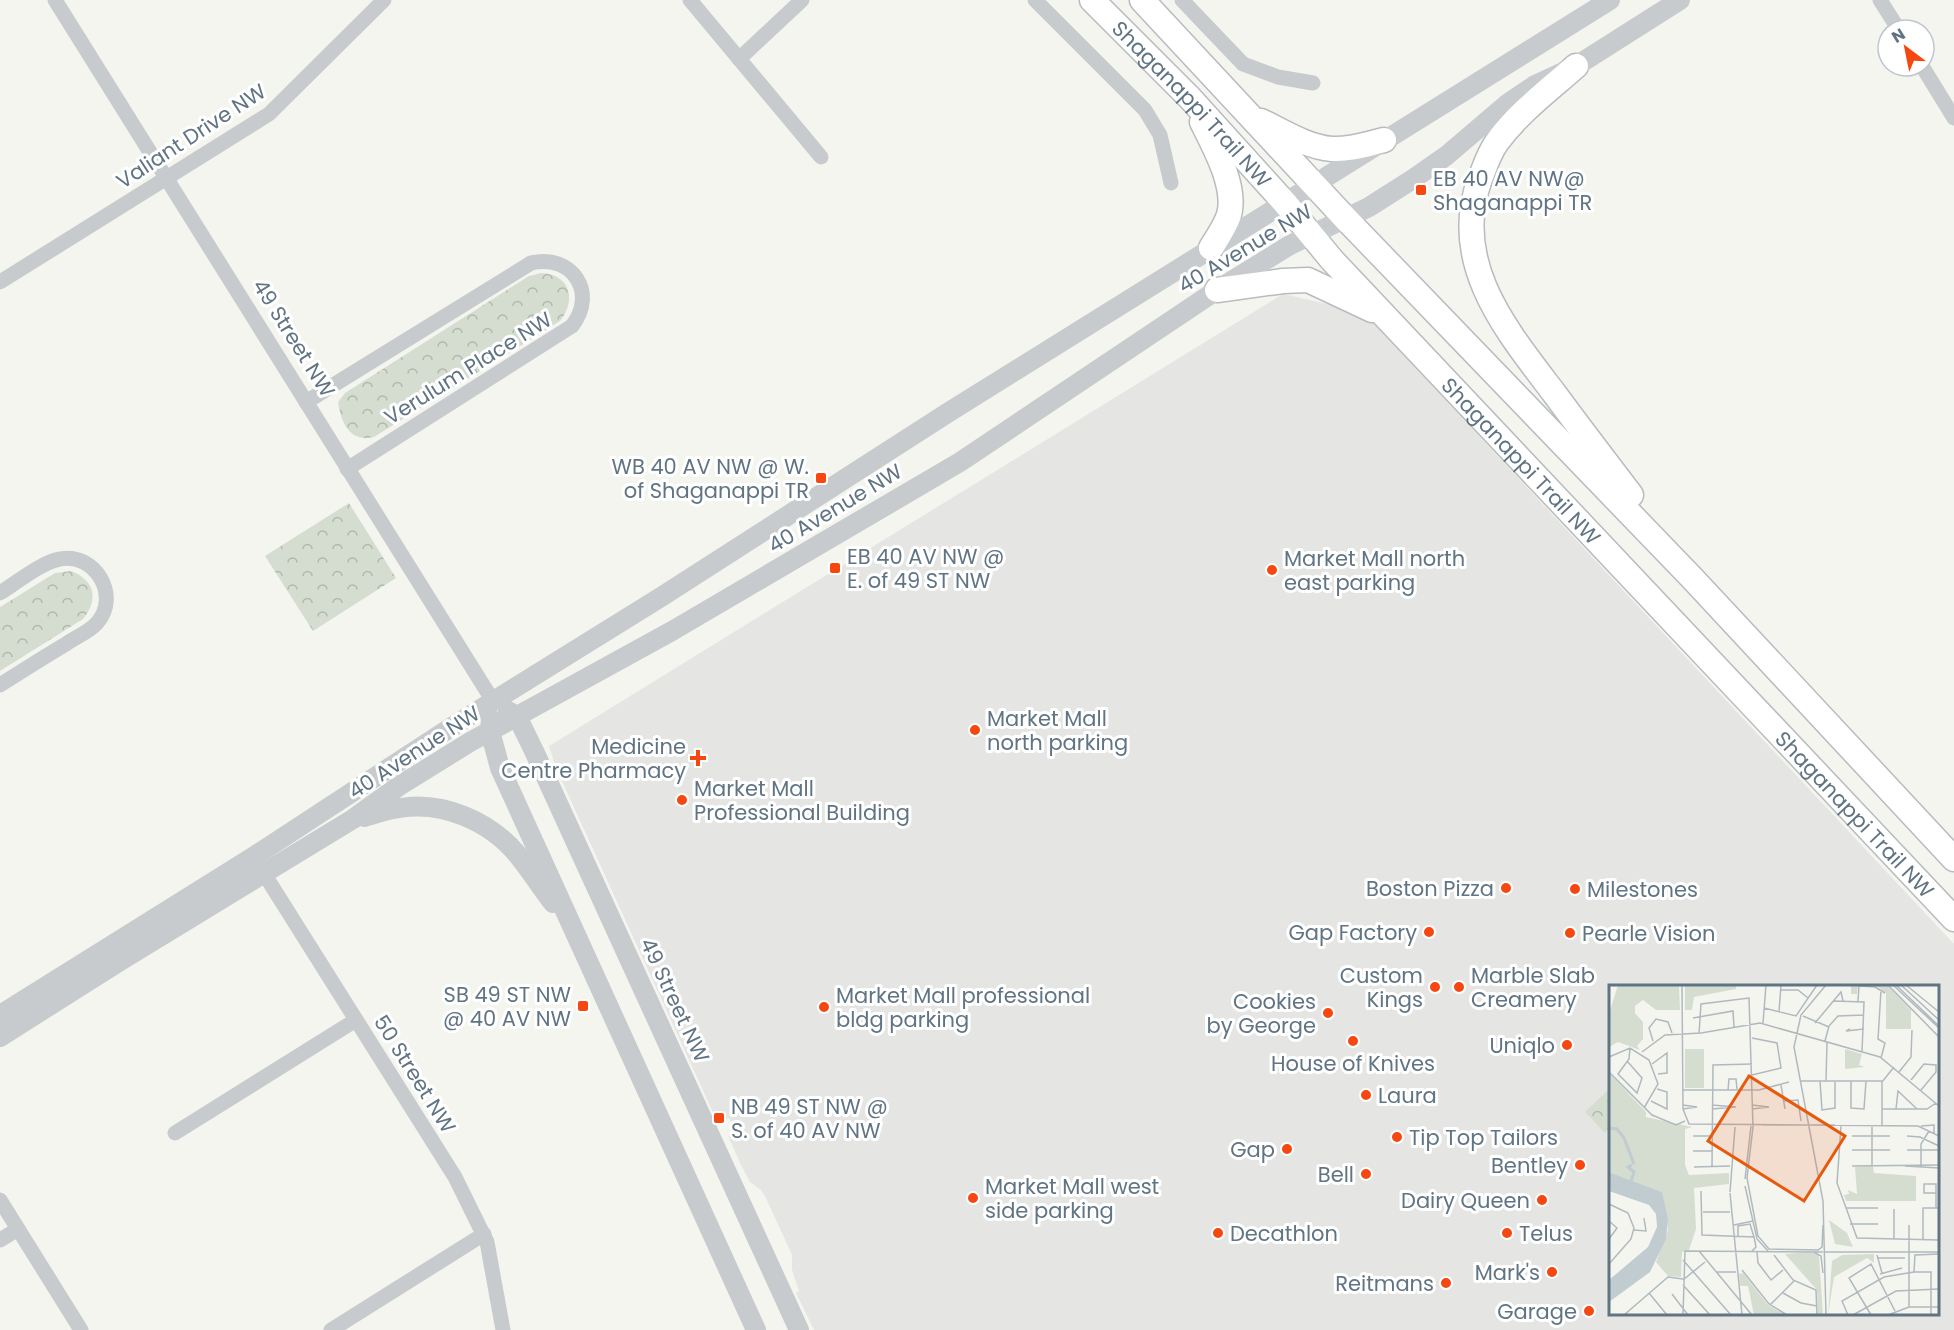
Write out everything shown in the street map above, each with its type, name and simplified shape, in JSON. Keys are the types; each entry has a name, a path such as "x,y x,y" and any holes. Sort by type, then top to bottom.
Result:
{"main road":[{"name":"Shaganappi Trail NW","path":"1092,0 1190,98 1383,315 1954,919"},
{"name":"Shaganappi Trail NW","path":"1142,0 1345,218 1693,579 1954,859"},
{"path":"1576,66 1516,118 1496,144 1485,164 1476,189 1473,206 1473,248 1483,286 1506,329 1693,579"},
{"path":"1190,98 1220,162 1230,196 1229,214 1211,248"},
{"path":"1252,117 1318,147 1350,148 1384,140"},
{"path":"1217,290 1282,281 1308,280 1383,315"}],"street":[{"name":"49 Street NW","path":"55,0 493,701 517,716 799,1330"},
{"name":"Valiant Drive NW","path":"0,282 269,114 384,0"},
{"path":"690,0 821,157"},
{"path":"740,59 802,0"},
{"path":"1035,0 1145,110 1160,135 1171,183"},
{"path":"1182,0 1243,64 1278,77 1313,83"},
{"name":"40 Avenue NW","path":"0,1037 259,865 493,701 622,622 892,448 1610,0"},
{"name":"40 Avenue NW","path":"0,1015 259,865 353,819 399,786 489,731 672,631 960,462 1217,290 1290,245 1370,207 1438,162 1507,104 1535,85 1576,66 1680,0"},
{"path":"1880,0 1891,18"},
{"path":"1929,78 1954,118"},
{"name":"Verulum Place NW","path":"306,402 531,263 541,260 560,264 576,276 583,293 583,302 578,319 565,332 348,469"},
{"path":"0,593 51,561 70,558 88,564 95,570 104,586 106,596 103,614 91,628 0,685"},
{"path":"493,701 489,731 500,768 756,1330"},
{"path":"353,819 401,807 422,807 439,808 480,823 501,838 516,853 578,938"},
{"name":"50 Street NW","path":"259,865 454,1177 484,1234 494,1273 503,1330"},
{"path":"175,1132 356,1020"},
{"path":"0,1200 81,1330"},
{"path":"0,1240 18,1229"},
{"path":"331,1330 484,1234"}],"shaded area":[{"path":"1283,294 1363,312 1954,944 1954,1330 814,1330 796,1293 799,1291 792,1270 792,1255 765,1196 750,1182 728,1136 734,1128 729,1118 720,1121 719,1118 716,1119 556,768 549,746"}],"green space":[{"path":"541,273 559,278 568,290 568,305 560,321 374,437 365,438 352,434 341,417 338,402 345,393 529,276"},
{"path":"349,503 396,578 313,631 265,556"},
{"path":"71,571 90,585 93,598 88,612 83,619 0,671 0,607 55,573"},
{"path":"1609,1089 1609,1128 1605,1133 1585,1112"}],"place":[{"name":"EB 40 AV NW@ Shaganappi TR","path":"1421,190"},
{"name":"WB 40 AV NW @ W. of Shaganappi TR","path":"821,478"},
{"name":"EB 40 AV NW @ E. of 49 ST NW","path":"835,568"},
{"name":"Market Mall north east parking","path":"1272,570"},
{"name":"Market Mall north parking","path":"975,730"},
{"name":"Medicine Centre Pharmacy","path":"698,758"},
{"name":"Market Mall Professional Building","path":"682,800"},
{"name":"Boston Pizza","path":"1506,888"},
{"name":"Milestones","path":"1575,889"},
{"name":"Gap Factory","path":"1429,932"},
{"name":"Pearle Vision","path":"1570,933"},
{"name":"Custom Kings","path":"1435,987"},
{"name":"Marble Slab Creamery","path":"1459,987"},
{"name":"SB 49 ST NW @ 40 AV NW","path":"583,1006"},
{"name":"Market Mall professional bldg parking","path":"824,1007"},
{"name":"Cookies by George","path":"1328,1013"},
{"name":"House of Knives","path":"1353,1041"},
{"name":"Uniqlo","path":"1567,1045"},
{"name":"Laura","path":"1366,1095"},
{"name":"NB 49 ST NW @ S. of 40 AV NW","path":"719,1118"},
{"name":"Tip Top Tailors","path":"1397,1137"},
{"name":"Gap","path":"1287,1149"},
{"name":"Bentley","path":"1580,1165"},
{"name":"Bell","path":"1366,1174"},
{"name":"Market Mall west side parking","path":"973,1198"},
{"name":"Dairy Queen","path":"1542,1200"},
{"name":"Decathlon","path":"1218,1233"},
{"name":"Telus","path":"1507,1233"},
{"name":"Mark's","path":"1552,1272"},
{"name":"Reitmans","path":"1446,1283"},
{"name":"Garage","path":"1589,1311"}]}
